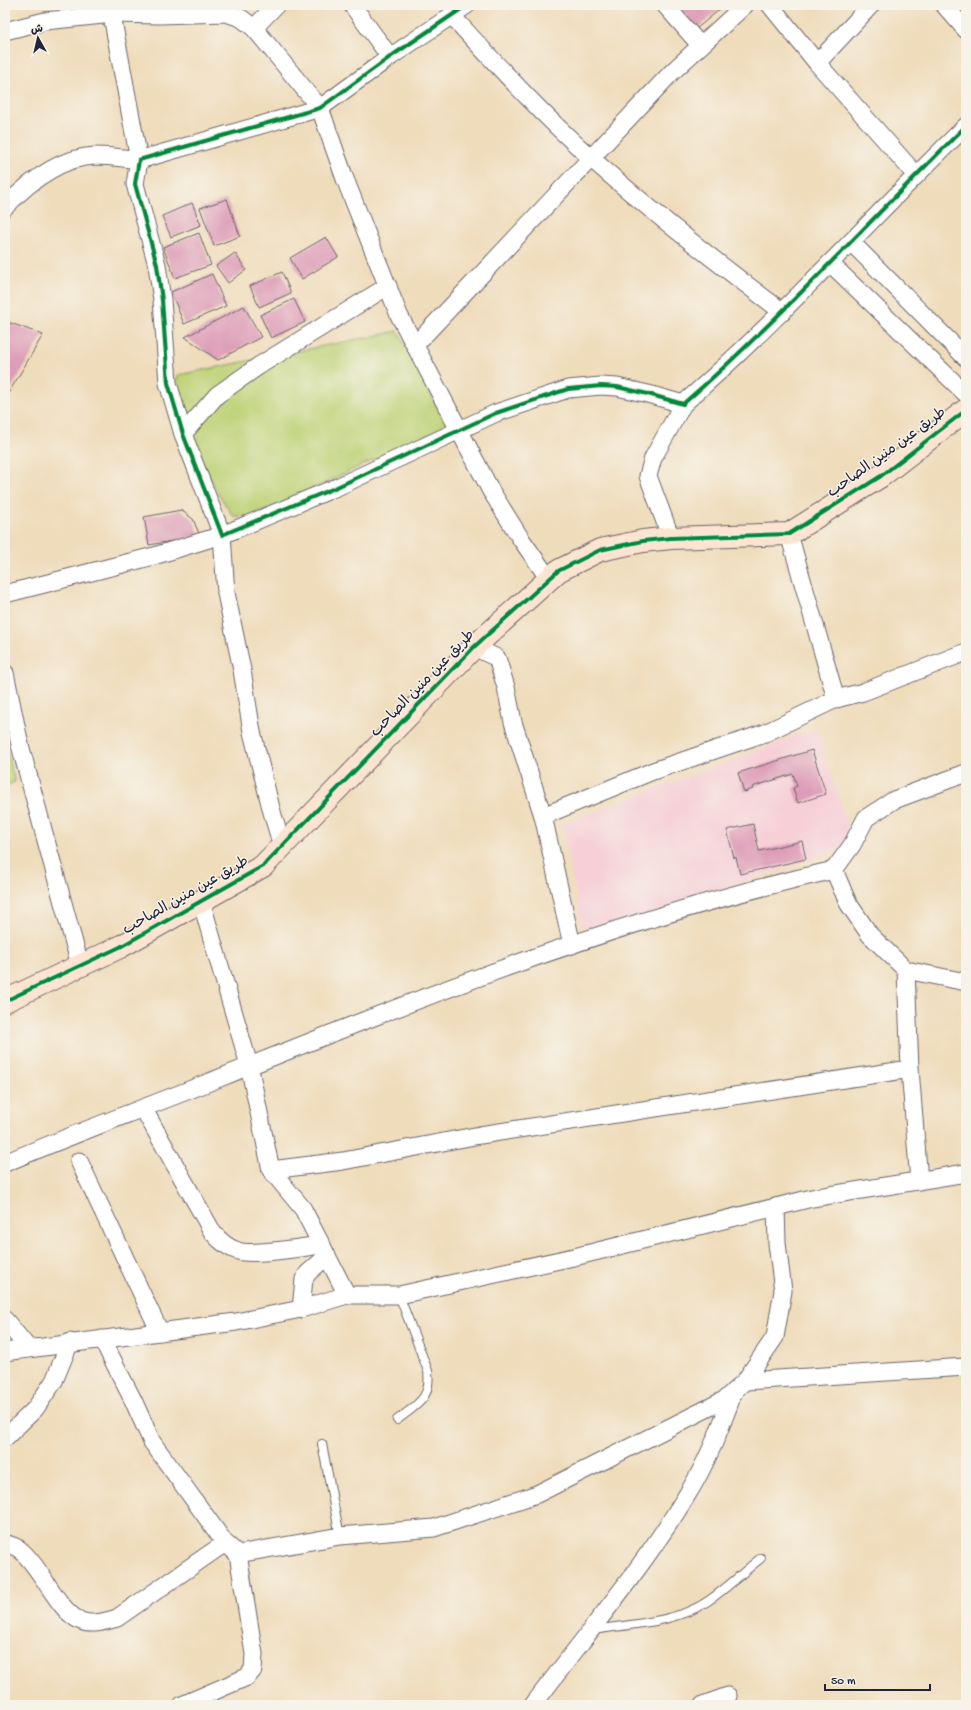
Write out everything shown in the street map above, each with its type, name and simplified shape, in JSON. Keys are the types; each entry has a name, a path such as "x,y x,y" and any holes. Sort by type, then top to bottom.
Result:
{"main road":[{"name":"طريق عين منين الصاحب","path":"14,996 120,947 263,866 474,648 558,571 600,550 643,541 671,538 789,534 880,476 965,408"}],"street":[{"path":"254,28 276,5"},
{"path":"352,5 390,57"},
{"path":"5,207 35,180 60,166 94,156 139,160 320,108 390,57 467,5"},
{"path":"665,5 700,45"},
{"path":"415,345 672,72 745,5"},
{"path":"770,5 817,63 916,175"},
{"path":"817,63 871,5"},
{"path":"944,5 966,30"},
{"path":"112,9 139,160 135,184 157,265 166,337 168,383 183,434 222,535 226,593 242,670 252,732 282,846"},
{"path":"5,31 45,21 112,9 159,15 226,13 241,18 254,28 320,108 345,179 399,315 460,429 491,491 521,539 549,579"},
{"path":"452,16 505,73 591,158 704,254 783,312"},
{"path":"671,538 648,476 653,458 683,404 783,312 916,175 966,126"},
{"path":"851,242 966,358"},
{"path":"830,263 965,408"},
{"path":"183,434 217,394 260,365 388,286"},
{"path":"5,594 154,556 222,535 337,487 496,413 542,397 587,387 617,387 683,404"},
{"path":"789,534 836,699"},
{"path":"474,648 497,658 506,687 513,722 543,816 572,945"},
{"path":"543,816 653,770 766,733 836,699 863,692 966,652"},
{"path":"5,673 22,752 80,965"},
{"path":"5,1163 249,1065 521,961 713,901 834,870 852,845 866,818 894,800 966,773"},
{"path":"834,870 848,902 870,935 906,970 966,982"},
{"path":"201,901 249,1065 271,1170 303,1209 347,1295"},
{"path":"906,970 910,1069 919,1181"},
{"path":"5,1009 14,996"},
{"path":"271,1170 343,1161 480,1135 910,1069"},
{"path":"143,1108 213,1234 222,1243 239,1252 325,1251"},
{"path":"79,1162 160,1332"},
{"path":"5,1352 70,1342 236,1322 301,1309 347,1295 399,1295 578,1256 812,1198 966,1173"},
{"path":"533,1705 650,1550 687,1495 714,1444 740,1386 775,1337 783,1292 777,1243 776,1207"},
{"path":"301,1309 304,1279 325,1251"},
{"path":"5,1320 28,1348"},
{"path":"102,1338 152,1442 225,1543 238,1554 254,1654 253,1670 246,1677 182,1705"},
{"path":"5,1438 35,1409 54,1381 70,1342"},
{"path":"238,1554 340,1536 434,1528 536,1494 724,1400 740,1386 966,1367"},
{"path":"5,1543 18,1548 40,1571 68,1613 82,1622 98,1623 117,1618 225,1543"},
{"path":"703,1705 728,1696"}],"lane":[{"path":"397,1420 422,1401 430,1384 428,1371 399,1295"},
{"path":"322,1444 340,1536"},
{"path":"590,1630 666,1618 690,1611 708,1602 761,1558"}],"shaded area":[{"path":"816,728 851,835 847,845 836,851 599,931 582,926 562,824"}],"green space":[{"path":"398,331 447,426 251,517 233,516 219,495 190,438 175,389 178,375"},
{"path":"5,745 15,782 5,786"}],"building":[{"path":"676,5 725,5 696,29"},
{"path":"227,199 240,236 214,246 200,208"},
{"path":"192,203 201,225 171,237 162,216"},
{"path":"199,233 211,265 175,278 163,247"},
{"path":"326,237 338,257 302,279 290,258"},
{"path":"235,253 246,270 228,283 216,266"},
{"path":"282,272 291,293 259,307 250,286"},
{"path":"212,274 226,306 184,324 171,292"},
{"path":"294,299 305,322 271,338 260,315"},
{"path":"244,306 261,337 218,360 185,337"},
{"path":"8,322 43,335 5,399 5,327"},
{"path":"181,510 193,519 200,536 149,545 144,517"},
{"path":"812,750 826,794 798,803 793,788 797,786 793,774 752,787 753,789 744,792 738,773"},
{"path":"753,824 759,851 802,841 806,859 740,874 736,857 734,858 727,830"}],"cycle path":[{"path":"467,5 390,57 320,108 139,160 135,184 157,265 162,300 168,383 183,434 222,535 337,487 496,413 568,389 601,386 617,387 683,404 756,337 966,126"},
{"path":"5,1001 120,947 263,866 474,647 558,571 600,550 643,541 671,538 789,534 881,476 966,410"}]}
